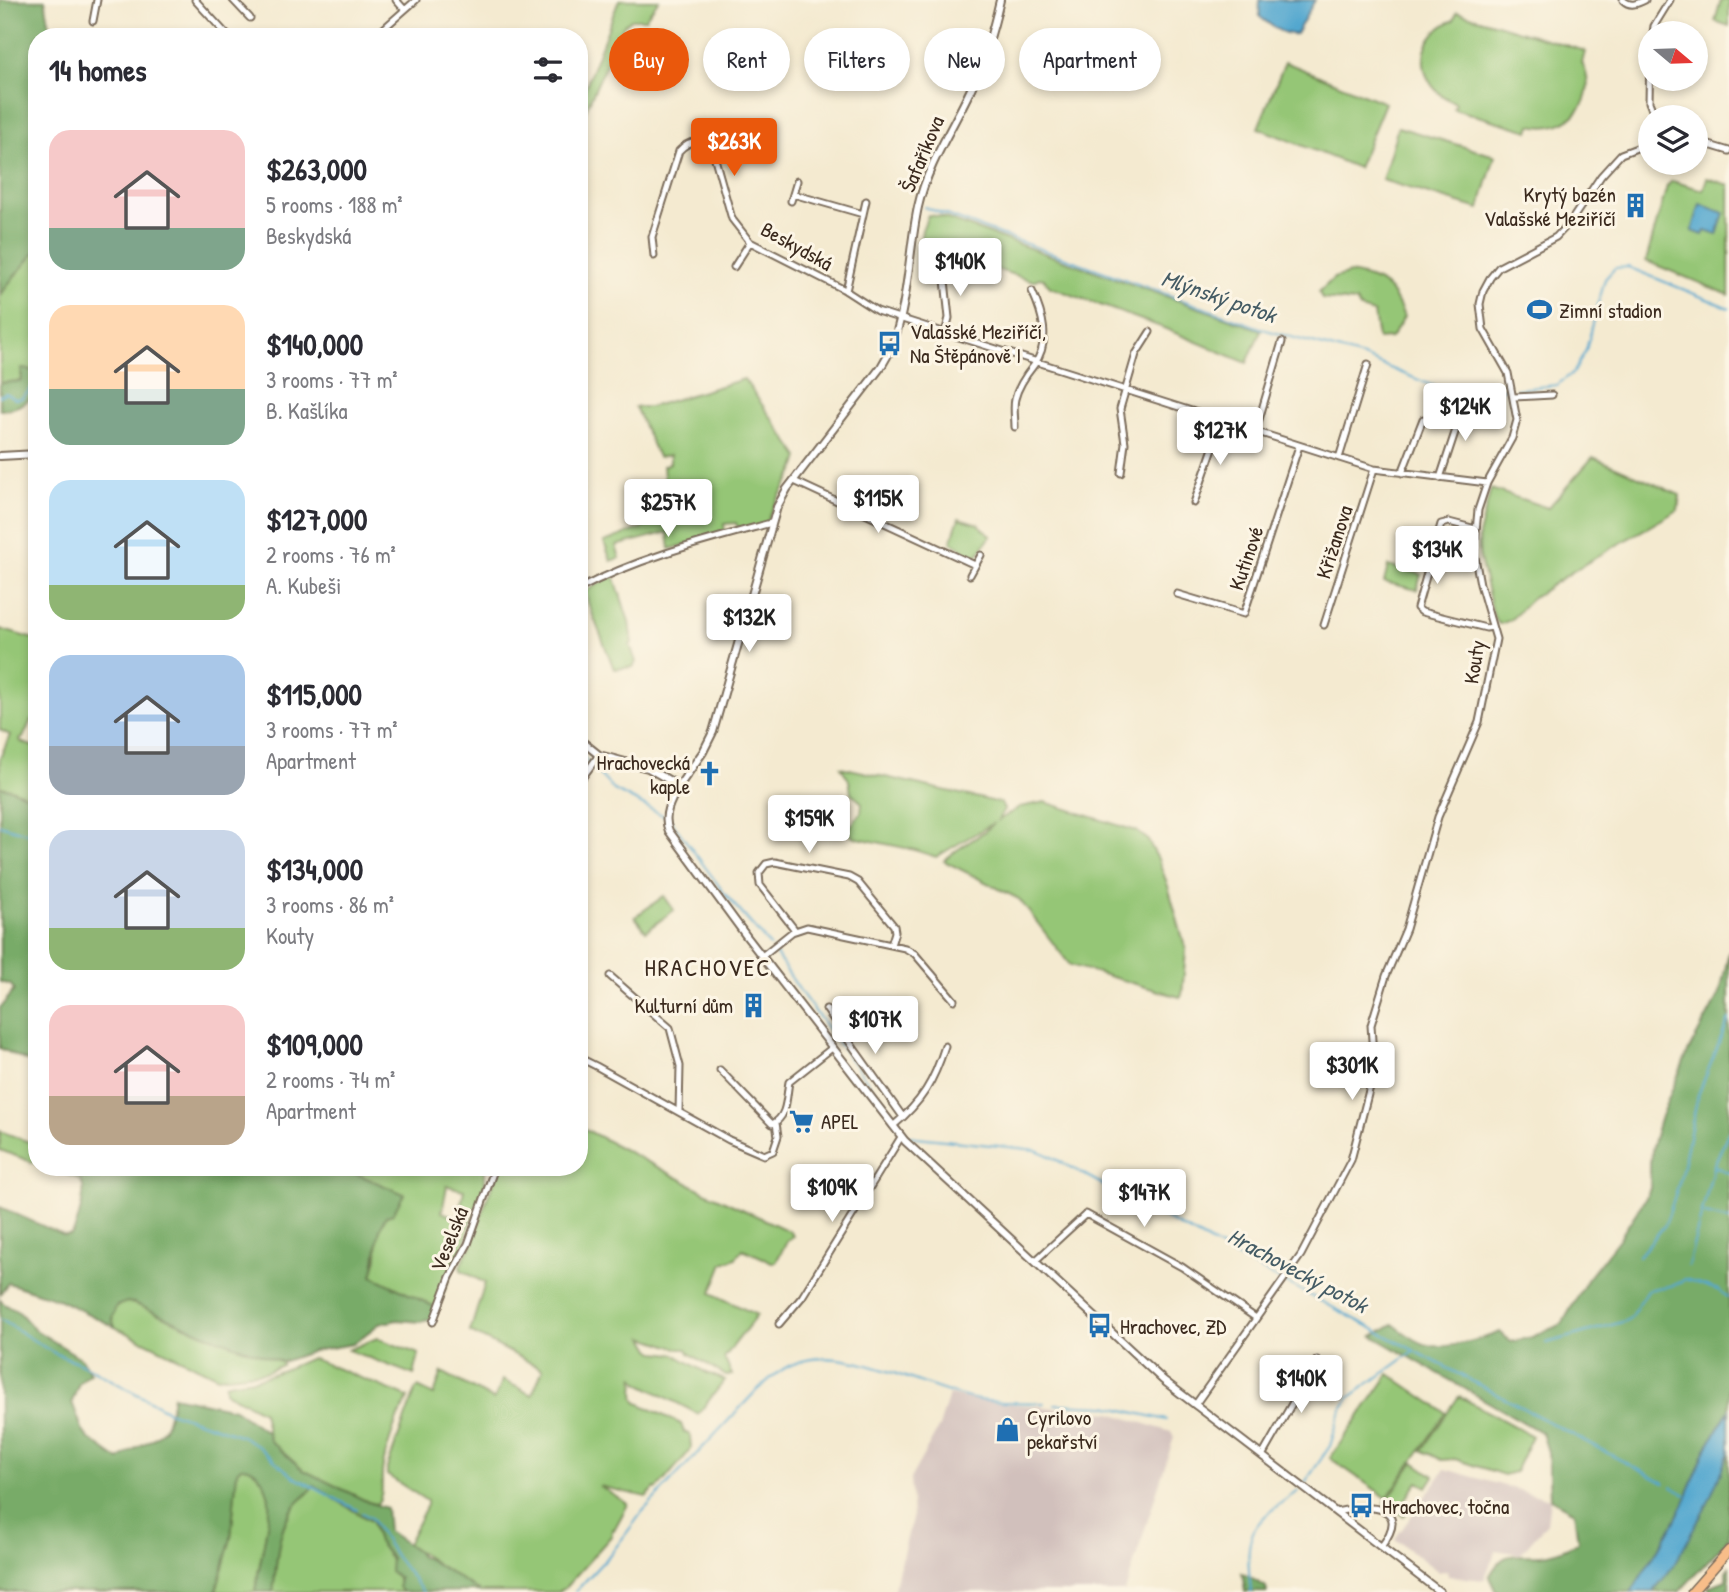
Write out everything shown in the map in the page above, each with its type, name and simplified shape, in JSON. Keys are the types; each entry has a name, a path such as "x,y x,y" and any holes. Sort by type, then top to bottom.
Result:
{"main road":[{"path":"1692,1592 1729,1550"}],"street":[{"path":"93,22 97,0"},
{"path":"194,0 220,28"},
{"path":"233,0 250,18"},
{"path":"396,0 404,9"},
{"path":"384,28 416,0"},
{"name":"Šafaříkova","path":"765,954 671,835 667,817 679,786 703,752 713,732 771,523 780,500 881,367 892,346 900,318 919,202 934,161 977,75 990,40 1000,0"},
{"path":"1623,0 1630,5 1645,0"},
{"path":"1657,21 1670,0"},
{"name":"Beskydská","path":"654,257 652,237 679,150 690,141 698,141 712,148 732,219 750,242 846,290 874,309 1374,469 1487,483"},
{"path":"1708,145 1729,151"},
{"name":"Kouty","path":"1195,1405 1301,1255 1351,1160 1374,1071 1371,1025 1386,976 1406,929 1438,817 1479,722 1496,636 1474,552 1478,510 1487,483 1517,420 1508,373 1483,329 1480,317 1483,290 1499,268 1556,237 1571,221 1611,164 1621,154 1638,148"},
{"path":"797,181 792,197 863,214"},
{"path":"846,290 866,201"},
{"path":"734,267 750,242"},
{"path":"943,261 949,318 945,333"},
{"path":"1016,427 1014,400 1022,380 1036,362 1043,346 1045,327 1032,291"},
{"path":"1121,473 1125,443 1120,409 1136,354 1150,332"},
{"path":"1255,433 1282,342"},
{"path":"1339,458 1368,364"},
{"path":"1514,397 1552,395"},
{"path":"1440,478 1466,399"},
{"path":"1402,473 1423,419"},
{"path":"1194,503 1222,422"},
{"name":"Kutinové","path":"1177,594 1244,614 1299,446"},
{"path":"0,456 28,454"},
{"name":"Křižanova","path":"1324,625 1374,469"},
{"path":"793,481 975,565"},
{"path":"588,584 612,572 660,555 771,523"},
{"path":"1476,529 1449,523 1441,524 1417,608 1422,612 1492,628"},
{"path":"970,575 981,555"},
{"path":"588,746 599,755 649,768 679,786"},
{"path":"588,771 599,755"},
{"path":"795,930 760,885 759,873 769,863 849,877 858,882 894,926 891,945"},
{"path":"898,1122 832,1048 765,954 795,930 807,927 905,948 915,954 954,1000"},
{"path":"610,976 670,1028 680,1066 679,1112"},
{"path":"826,1009 898,1122 901,1137 1163,1380 1440,1592"},
{"path":"898,1122 936,1076 945,1046"},
{"path":"588,1062 729,1140 764,1155 773,1152 778,1136 776,1123 786,1109 789,1082 832,1048"},
{"path":"720,1070 772,1124 776,1123"},
{"path":"779,1324 802,1297 901,1137"},
{"name":"Veselská","path":"433,1322 450,1277 468,1244 492,1176"},
{"path":"1035,1261 1086,1214 1182,1267 1256,1318"},
{"path":"1262,1456 1317,1360"},
{"path":"1336,1512 1374,1509 1388,1512 1392,1517 1393,1527 1381,1547"}],"shaded area":[{"path":"949,1395 980,1401 1111,1413 1171,1432 1174,1437 1125,1592 893,1592 913,1515 910,1479 939,1427"},
{"path":"1445,1469 1550,1499 1547,1523 1520,1554 1496,1550 1484,1580 1448,1576 1447,1570 1439,1572 1395,1539"}],"green space":[{"path":"0,0 45,0 50,28 28,28 28,261 0,297"},
{"path":"619,0 659,0 645,19 631,19 622,28 609,28 609,58 588,105 588,81"},
{"path":"1721,0 1729,0 1729,26 1715,21"},
{"path":"1457,12 1585,51 1582,63 1587,76 1587,89 1578,111 1558,125 1531,125 1529,131 1454,109 1456,103 1442,96 1432,86 1424,62 1425,49 1431,38 1440,28 1454,20"},
{"path":"1285,62 1385,103 1358,168 1258,128"},
{"path":"1398,127 1495,156 1479,209 1382,180"},
{"path":"1707,178 1729,185 1729,295 1646,261 1667,186 1672,181 1703,190"},
{"path":"928,215 942,217 1261,330 1247,363 1161,327 1050,287 1044,279 1033,281 920,245"},
{"path":"28,261 28,370 21,369 22,381 0,383 0,297"},
{"path":"1350,273 1371,278 1385,286 1395,298 1404,317 1391,338 1378,339 1374,313 1360,309 1356,302 1322,299 1319,292 1334,278"},
{"path":"21,369 28,370 28,401 0,410 0,383 22,381"},
{"path":"744,379 799,457 767,523 739,531 736,523 724,524 725,534 670,549 668,532 616,546 620,558 611,561 604,542 668,518 663,466 670,463 670,455 658,457 635,407 650,407"},
{"path":"1593,457 1680,495 1678,510 1568,574 1533,598 1509,620 1499,624 1494,618 1479,555 1479,535 1491,489 1548,508"},
{"path":"959,518 978,524 991,536 975,558 951,542"},
{"path":"1388,566 1421,574 1417,590 1384,582"},
{"path":"614,575 629,622 630,645 636,662 633,667 614,669 588,603 588,590"},
{"path":"0,629 28,637 28,727 20,739 28,745 28,796 0,787 0,758 10,735 0,730"},
{"path":"841,767 1001,803 1004,809 999,820 1020,807 1045,802 1136,831 1147,839 1158,859 1186,950 1182,995 1180,997 1070,965 1019,899 944,861 995,822 936,857 852,837 849,829 861,812 862,803 851,793 849,780"},
{"path":"0,787 28,796 28,1062 0,1048 0,1008 14,990 11,985 0,982"},
{"path":"664,896 674,910 646,931 635,917"},
{"path":"1729,951 1729,1410 1705,1451 1669,1532 1631,1592 1496,1592 1489,1577 1505,1558 1551,1553 1578,1542 1574,1512 1550,1499 1548,1452 1542,1433 1373,1336 1393,1324 1417,1341 1433,1346 1449,1346 1500,1332 1511,1342 1532,1337 1562,1324 1587,1280 1619,1239 1647,1196 1654,1139 1661,1116 1688,1052 1720,993"},
{"path":"0,1131 28,1142 28,1161 0,1150"},
{"path":"588,1131 705,1192 789,1231 793,1236 787,1241 776,1262 743,1249 736,1258 723,1263 711,1293 757,1315 724,1358 732,1375 726,1376 689,1353 687,1349 679,1349 644,1337 655,1352 674,1354 725,1380 698,1414 639,1383 634,1376 636,1402 681,1424 684,1432 690,1435 691,1448 657,1489 646,1497 599,1486 628,1504 614,1530 612,1529 612,1535 565,1588 558,1592 480,1592 407,1544 427,1501 387,1475 387,1468 418,1387 434,1395 442,1372 494,1400 503,1380 532,1395 543,1369 470,1332 485,1283 461,1270 460,1266 471,1248 497,1176 588,1176"},
{"path":"71,1176 95,1176 93,1178"},
{"path":"361,1176 485,1176 485,1185 472,1214 466,1240 437,1308 372,1276 377,1258 378,1231 386,1216 393,1214 403,1194","holes":["447,1186 464,1190 458,1218 442,1212"]},
{"path":"361,1176 404,1194 393,1214 386,1216 382,1223 372,1276 437,1308 432,1319 421,1322 397,1320 379,1324 353,1344 313,1351 282,1362 204,1334 134,1303 127,1302 116,1306 112,1318 115,1327 60,1300 8,1283 0,1294 0,1207 65,1236 71,1235 83,1197 82,1183 76,1178"},
{"path":"0,1299 20,1313 34,1329 82,1359 90,1373 79,1383 72,1402 88,1438 119,1460 161,1432 166,1425 173,1396 234,1409 268,1433 269,1440 303,1470 386,1508 388,1531 417,1551 421,1557 479,1591 402,1592 398,1587 399,1578 390,1571 391,1558 378,1542 372,1522 314,1486 295,1506 284,1525 278,1547 273,1592 255,1592 267,1529 269,1502 259,1475 241,1467 237,1471 231,1538 216,1592 0,1592"},
{"path":"127,1302 204,1334 281,1361 282,1365 266,1372 218,1377 115,1327 112,1318 114,1311 118,1305"},
{"path":"377,1338 419,1354 414,1375 348,1350"},
{"path":"311,1358 408,1397 387,1448 382,1471 381,1496 377,1504 303,1470 269,1440 263,1412 225,1392 225,1384 272,1374"},
{"path":"1389,1374 1446,1413 1387,1498 1330,1458"},
{"path":"1459,1396 1532,1436 1515,1472 1504,1475 1455,1459 1442,1460 1422,1450"},
{"path":"1729,1452 1729,1538 1679,1592 1653,1592 1696,1525"},
{"path":"1414,1462 1434,1476 1427,1487 1418,1482 1405,1500 1412,1506 1404,1516 1385,1503"},
{"path":"241,1467 259,1475 269,1502 267,1529 255,1592 216,1592 231,1538 237,1471"},
{"path":"314,1486 372,1522 379,1542 396,1569 398,1587 402,1592 273,1592 278,1547 284,1525 295,1506"},
{"path":"1729,1567 1729,1588 1725,1592 1711,1592 1708,1587 1726,1580"},
{"path":"1242,1573 1266,1587 1267,1592 1245,1592"}],"water":[{"path":"1259,0 1315,0 1296,34 1291,34 1277,29 1260,17"},
{"path":"1700,204 1724,213 1717,235 1705,231 1703,235 1692,231"},
{"path":"1729,1410 1729,1452 1708,1503 1674,1565 1653,1592 1631,1592 1669,1532 1705,1451"}],"waterway":[{"name":"Mlýnský potok","path":"924,207 1266,330 1363,357 1431,385 1463,391 1508,389"},
{"name":"Mlýnský potok","path":"1516,389 1557,385 1574,372 1586,350 1605,279 1615,268 1628,267 1729,308"},
{"name":"Hrachovecký potok","path":"0,396 6,393 15,399 22,398 28,392"},
{"name":"Hrachovecký potok","path":"588,763 614,790 664,816"},
{"name":"Hrachovecký potok","path":"669,818 725,894 770,946"},
{"path":"0,825 28,833"},
{"name":"Hrachovecký potok","path":"773,950 802,994 908,1136 1036,1150 1280,1280"},
{"path":"1639,1256 1665,1225 1680,1180 1698,1095 1729,1019"},
{"path":"1688,1266 1714,1165 1729,1131"},
{"path":"1714,1166 1729,1173"},
{"path":"1701,1213 1729,1220"},
{"path":"1547,1343 1626,1321 1647,1291 1677,1284 1685,1279 1718,1290 1728,1297"},
{"name":"Hrachovecký potok","path":"1285,1282 1664,1483"},
{"path":"0,1319 52,1352 82,1364 168,1411 242,1436 294,1477 357,1510"},
{"path":"1304,1484 1330,1446 1341,1410 1350,1397 1414,1351"},
{"path":"575,1592 613,1551 643,1511 757,1390 791,1365 817,1359 839,1359 888,1371 979,1400 1044,1403"},
{"path":"1055,1404 1106,1406 1167,1420"},
{"name":"Hrachovecký potok","path":"1672,1487 1686,1495"},
{"path":"1251,1592 1248,1555 1254,1531 1269,1513 1298,1491"},
{"path":"362,1513 371,1518 423,1592"}],"place":[{"name":"Krytý bazén Valašské Meziříčí","path":"1636,206"},
{"name":"Zimní stadion","path":"1539,310"},
{"name":"Valašské Meziříčí, Na Štěpánově I","path":"890,343"},
{"name":"Hrachovecká kaple","path":"710,774"},
{"name":"Kulturní dům","path":"753,1005"},
{"name":"APEL","path":"801,1121"},
{"name":"Hrachovec, ZD","path":"1100,1326"},
{"name":"Cyrilovo pekařství","path":"1007,1429"},
{"name":"Hrachovec, točna","path":"1362,1506"}],"district":[{"name":"HRACHOVEC","path":"708,967"}]}
